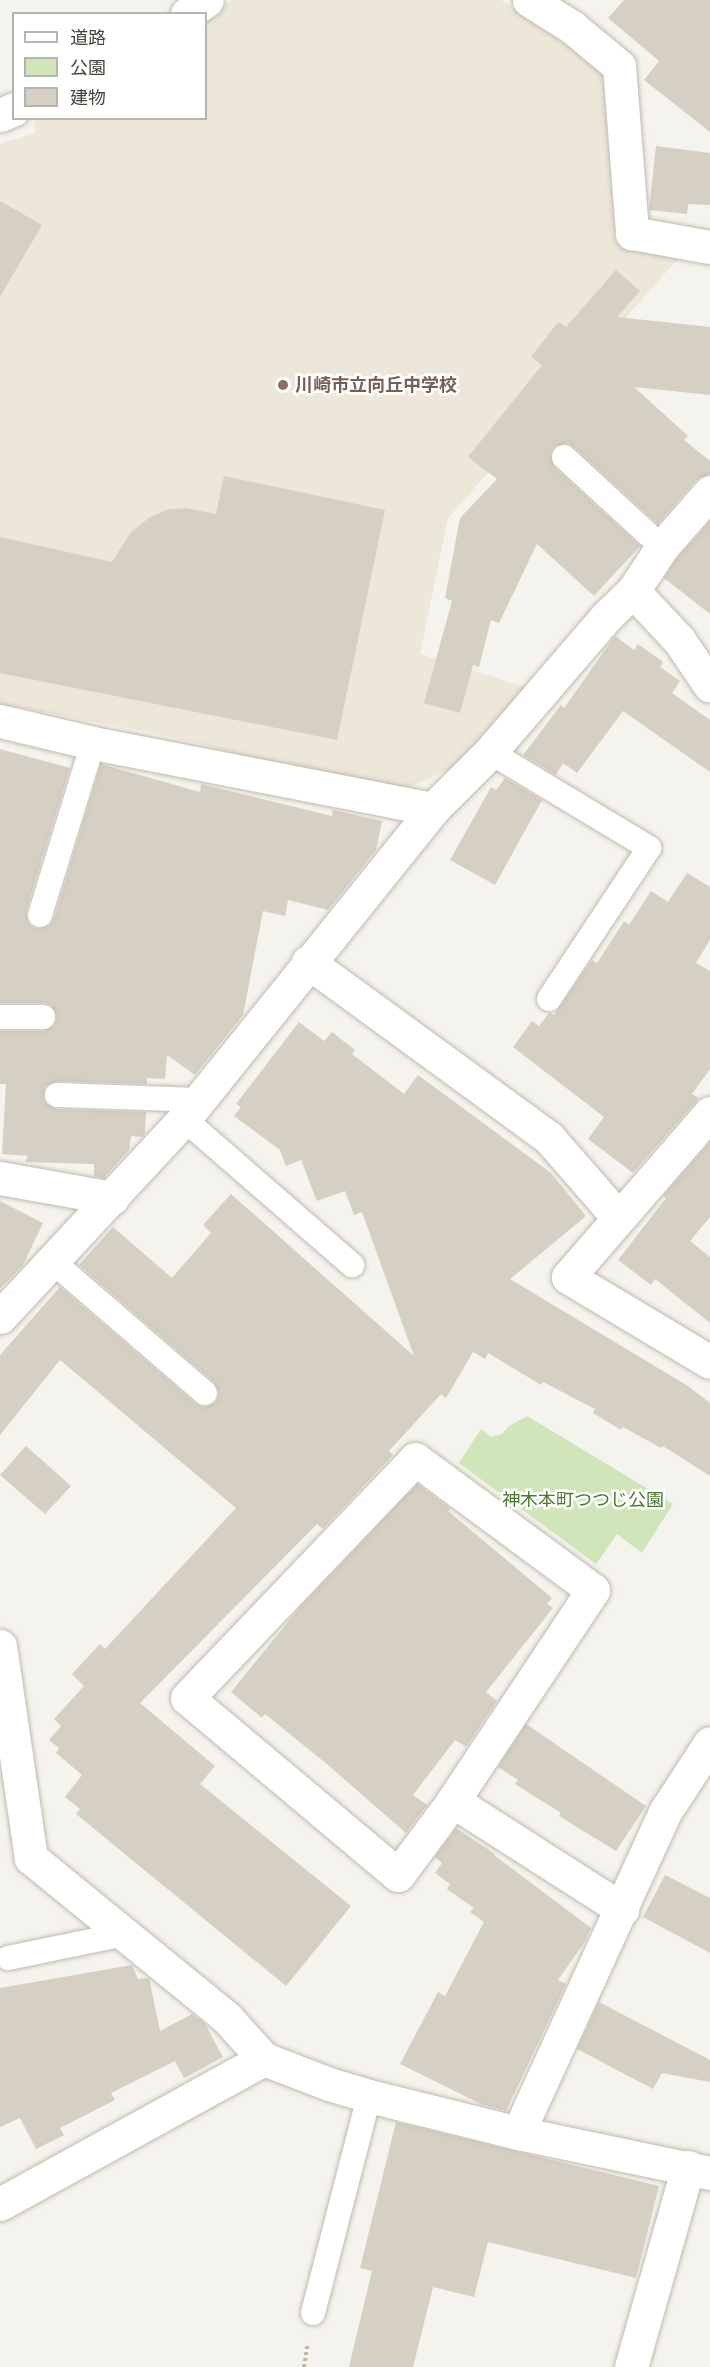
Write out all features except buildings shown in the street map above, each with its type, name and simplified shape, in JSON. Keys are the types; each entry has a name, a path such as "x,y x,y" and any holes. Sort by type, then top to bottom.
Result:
{"street":[{"path":"191,12 207,0"},
{"path":"529,0 572,27 619,66 632,233 710,247"},
{"path":"0,1317 192,1109 433,809 490,752 608,616 633,591 662,547 710,492"},
{"path":"633,591 679,639 710,686"},
{"path":"0,722 93,743 433,809"},
{"path":"308,962 549,1138 617,1216"},
{"path":"707,1121 617,1216 568,1276 710,1362"},
{"path":"0,1178 112,1198"},
{"path":"415,1459 593,1590 453,1801 398,1875 187,1698 415,1459"},
{"path":"0,1646 31,1858 226,2017 264,2059 329,2084 369,2096 518,2133 699,2170 631,2367"},
{"path":"518,2133 665,1812 710,1743"},
{"path":"453,1801 622,1910"},
{"path":"0,2205 264,2059"}],"lane":[{"path":"564,457 662,547"},
{"path":"40,915 93,743"},
{"path":"490,752 649,848 549,999"},
{"path":"0,1017 43,1017"},
{"path":"57,1095 192,1109 352,1265"},
{"path":"52,1261 205,1393"},
{"path":"8,1958 124,1934"},
{"path":"313,2313 369,2096"}],"shaded area":[{"name":"川崎市立向丘中学校","path":"232,0 501,0 603,71 615,242 684,252 448,518 420,654 528,688 460,764 397,793 154,733 0,704 0,144 35,133 34,120 207,120 207,17"}],"green space":[{"name":"神木本町つつじ公園","path":"527,1416 673,1504 642,1553 617,1534 596,1564 459,1463 481,1429 491,1437 502,1434 509,1426"}],"place":[{"name":"川崎市立向丘中学校","path":"283,385"}]}
